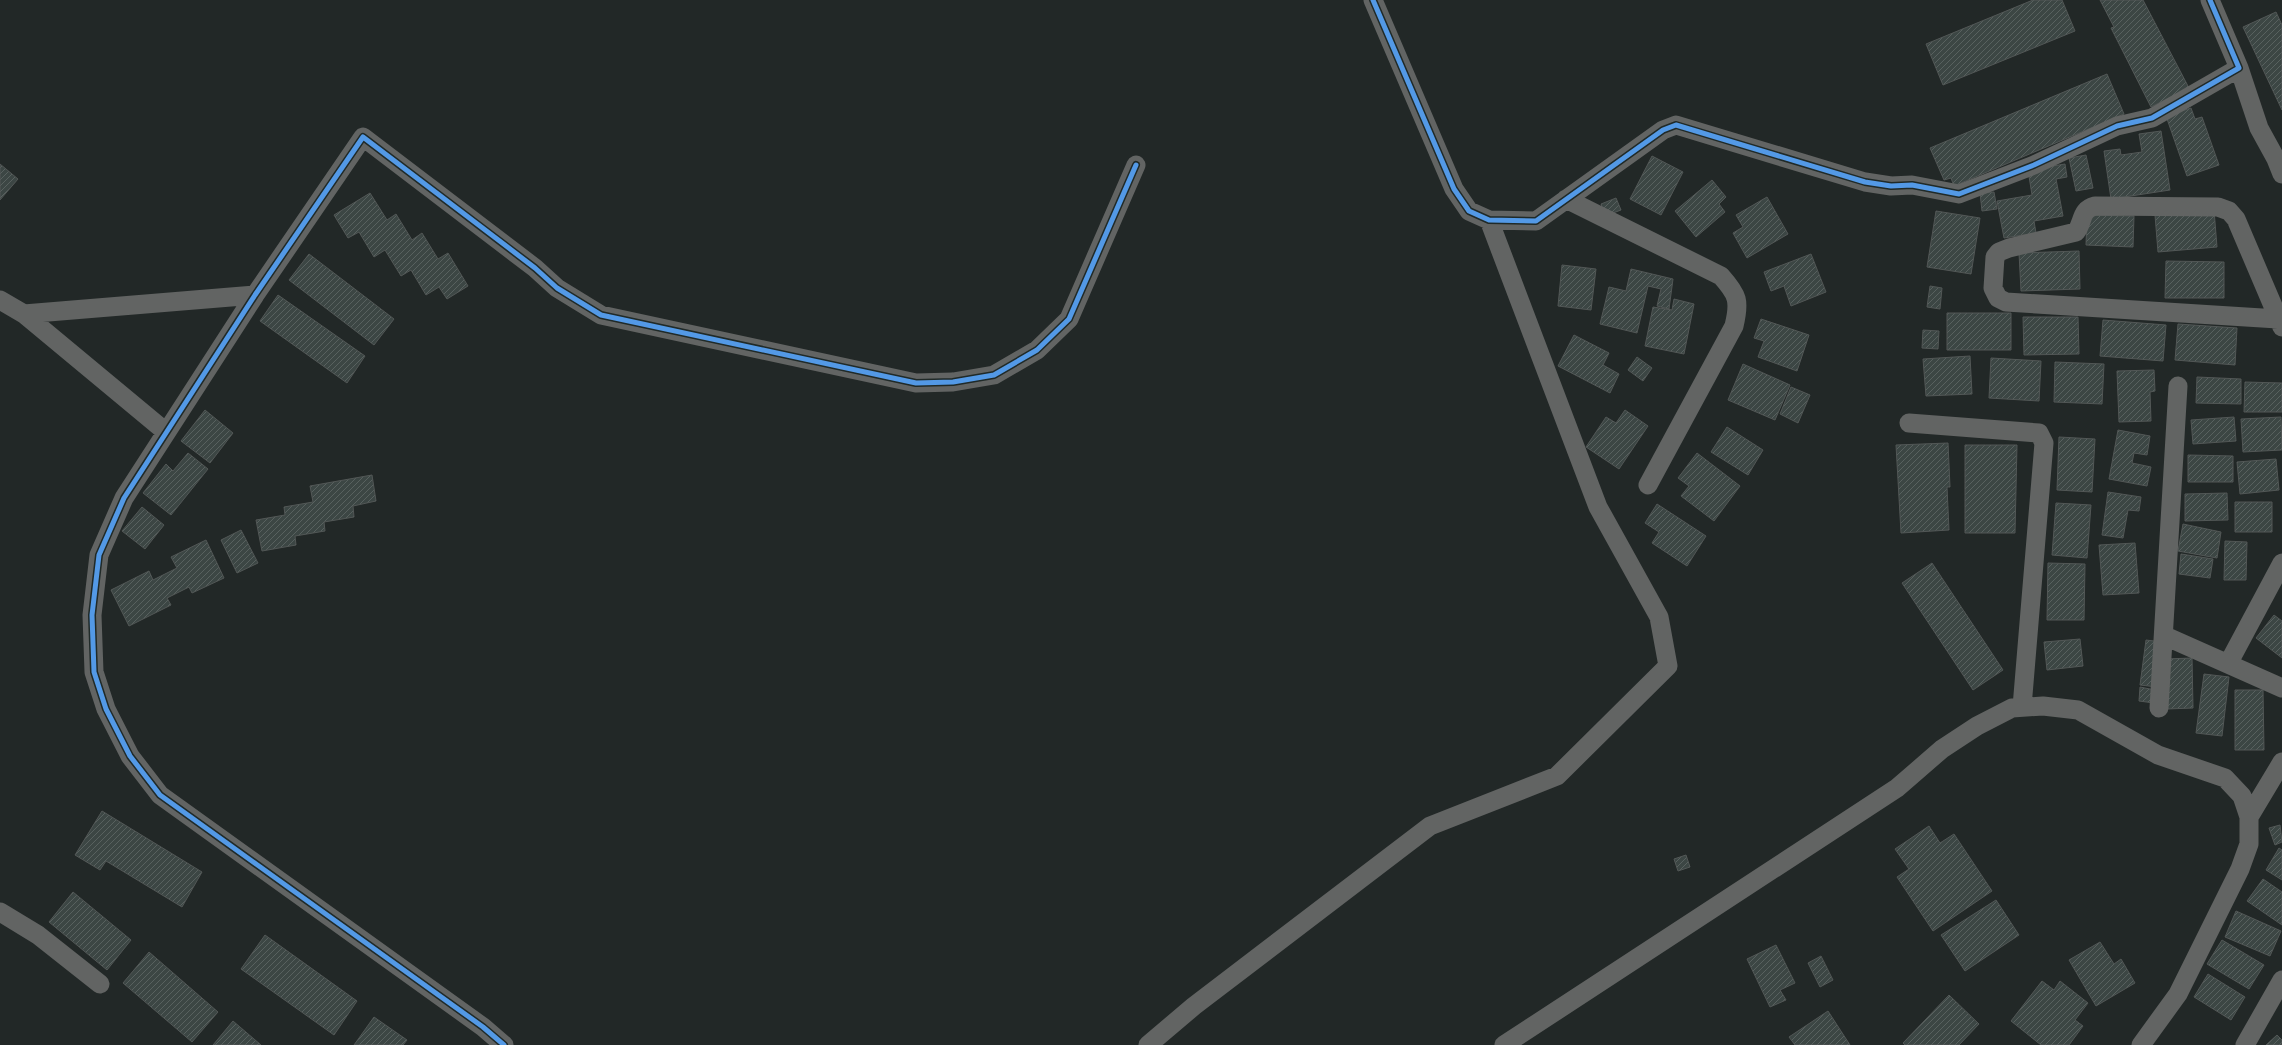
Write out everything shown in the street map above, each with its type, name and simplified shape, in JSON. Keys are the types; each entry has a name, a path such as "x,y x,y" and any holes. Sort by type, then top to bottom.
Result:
{"street":[{"path":"1373,0 1454,189 1469,211 1489,220 1536,221 1663,130 1676,125 1865,182 1891,186 1912,185 1959,194 2034,164 2117,126 2152,118 2239,68"},
{"path":"2210,0 2239,68 2259,128 2276,159 2282,174"},
{"path":"504,1045 483,1027 160,795 130,756 106,709 94,672 92,615 99,555 124,498 255,295 363,137 558,288 601,315 916,384 953,382 994,374 1037,350 1069,319 1136,165"},
{"path":"1566,199 1721,276 1735,291 1739,306 1734,326 1648,485"},
{"path":"2095,206 2218,207 2229,211 2236,219 2280,323 2006,302 1998,298 1993,288 1995,257 1999,252 2009,248 2076,232 2080,227 2083,213 2087,208 2095,206"},
{"path":"1148,1045 1194,1006 1430,826 1557,776 1668,666 1658,617 1634,570 1617,543 1598,507 1489,220"},
{"path":"24,314 255,295"},
{"path":"0,300 24,314 166,432"},
{"path":"2159,708 2178,386"},
{"path":"1909,423 2039,433 2044,442 2022,707"},
{"path":"2228,664 2282,563"},
{"path":"2164,636 2282,688"},
{"path":"1504,1045 1897,788 1956,738 2012,708 2043,706 2078,710 2158,756 2225,778 2242,796 2250,817 2249,844 2240,869 2178,994 2140,1045"},
{"path":"2250,817 2282,762"},
{"path":"0,912 38,935 100,984"},
{"path":"2245,1045 2282,980"}],"building":[{"path":"2033,0 2062,0 2075,31 1943,85 1926,44"},
{"path":"2100,0 2143,0 2189,88 2151,107 2111,28 2114,27"},
{"path":"2276,12 2282,25 2282,110 2243,27"},
{"path":"2107,74 2124,114 1954,186 1951,178 1944,180 1930,148"},
{"path":"2191,108 2195,119 2202,117 2219,165 2187,176 2166,116"},
{"path":"2161,131 2170,190 2111,199 2104,151 2120,149 2121,155 2142,152 2139,134"},
{"path":"2086,155 2093,188 2076,191 2069,158"},
{"path":"1652,156 1683,172 1661,215 1630,199"},
{"path":"0,164 18,179 0,200"},
{"path":"2065,164 2067,177 2056,179 2063,216 2034,221 2036,233 2004,238 1997,201 2032,195 2028,170"},
{"path":"1712,180 1726,197 1719,204 1725,212 1696,237 1675,211"},
{"path":"1994,192 1997,209 1982,211 1980,193"},
{"path":"370,193 387,220 396,214 412,240 422,233 438,259 448,253 468,286 447,299 439,287 426,295 411,270 401,276 385,250 374,257 359,232 348,238 334,215"},
{"path":"1767,197 1788,234 1747,258 1733,233 1743,227 1736,215"},
{"path":"1616,198 1621,210 1605,216 1601,204"},
{"path":"2214,210 2217,247 2158,252 2155,215"},
{"path":"1936,211 1980,218 1971,274 1927,267"},
{"path":"2087,215 2134,216 2133,247 2086,245"},
{"path":"2079,251 2080,289 2021,291 2019,253"},
{"path":"309,254 394,319 374,345 289,280"},
{"path":"1811,254 1826,292 1791,306 1784,286 1771,291 1764,272"},
{"path":"2166,261 2224,262 2224,298 2165,298"},
{"path":"1562,265 1596,269 1591,310 1558,306"},
{"path":"1631,269 1673,279 1669,309 1657,306 1661,289 1648,286 1637,333 1600,324 1609,287 1626,291"},
{"path":"1930,286 1942,288 1940,309 1927,307"},
{"path":"278,295 365,356 347,383 260,321"},
{"path":"1674,299 1694,304 1684,354 1645,346 1653,307 1672,310"},
{"path":"1947,313 2011,313 2011,350 1947,350"},
{"path":"2023,317 2078,317 2079,354 2024,355"},
{"path":"1761,319 1809,335 1797,371 1758,357 1764,341 1754,338"},
{"path":"2103,320 2166,325 2163,361 2100,356"},
{"path":"2178,324 2237,328 2235,365 2175,360"},
{"path":"1923,330 1939,331 1938,349 1922,348"},
{"path":"1574,335 1609,353 1603,365 1619,374 1610,393 1558,366"},
{"path":"1970,356 1972,394 1926,396 1923,359"},
{"path":"1637,357 1652,368 1643,381 1628,370"},
{"path":"1991,358 2041,361 2039,401 1989,398"},
{"path":"2055,362 2104,364 2102,404 2054,402"},
{"path":"1743,364 1790,385 1775,420 1728,400"},
{"path":"2154,370 2155,391 2150,392 2151,421 2119,422 2117,371"},
{"path":"2197,377 2241,379 2241,404 2196,403"},
{"path":"2245,382 2282,383 2282,412 2244,412"},
{"path":"1791,387 1810,395 1798,423 1780,414"},
{"path":"205,410 233,433 210,463 181,441"},
{"path":"1625,410 1648,426 1619,469 1586,447 1606,417 1616,423"},
{"path":"2234,417 2236,441 2193,444 2191,420"},
{"path":"2281,417 2282,450 2243,452 2241,419"},
{"path":"1727,427 1763,450 1748,475 1711,452"},
{"path":"2118,430 2150,436 2147,455 2134,453 2132,463 2151,467 2147,486 2109,479"},
{"path":"2059,437 2095,439 2092,492 2057,490"},
{"path":"1948,443 1950,487 1947,487 1949,530 1901,533 1896,445"},
{"path":"1965,445 2017,445 2015,533 1965,533"},
{"path":"188,453 208,469 171,515 143,493 166,464 173,471"},
{"path":"1697,453 1740,486 1714,521 1681,496 1689,486 1678,478"},
{"path":"2188,455 2233,456 2233,482 2188,482"},
{"path":"2276,459 2279,490 2240,494 2237,462"},
{"path":"372,475 376,501 353,506 354,517 324,522 325,531 295,536 296,545 262,551 256,520 285,515 284,507 313,502 310,486"},
{"path":"2108,492 2141,497 2139,511 2128,510 2123,538 2102,535"},
{"path":"2227,493 2228,520 2185,521 2185,494"},
{"path":"2235,502 2272,502 2272,532 2235,532"},
{"path":"2056,503 2091,505 2087,558 2052,555"},
{"path":"1657,504 1706,536 1687,566 1652,543 1659,532 1645,523"},
{"path":"142,507 164,525 145,549 122,531"},
{"path":"2183,524 2221,532 2217,558 2178,551"},
{"path":"241,530 258,563 237,573 221,540"},
{"path":"206,540 224,578 192,593 189,587 167,598 171,605 129,626 111,590 149,571 153,580 177,568 171,557"},
{"path":"2225,541 2247,542 2246,580 2224,580"},
{"path":"2135,543 2139,593 2103,595 2099,545"},
{"path":"2181,554 2213,559 2210,578 2179,574"},
{"path":"1932,563 2003,670 1973,690 1902,583"},
{"path":"2048,563 2085,564 2084,620 2047,620"},
{"path":"2274,615 2282,621 2282,658 2256,638"},
{"path":"2080,639 2083,666 2047,670 2044,642"},
{"path":"2146,640 2162,642 2157,687 2140,685"},
{"path":"2192,658 2193,708 2167,709 2165,659"},
{"path":"2204,674 2229,677 2222,736 2196,733"},
{"path":"2140,687 2155,690 2154,703 2139,701"},
{"path":"2235,690 2263,690 2264,750 2235,750"},
{"path":"102,811 202,872 182,907 106,861 100,870 75,855"},
{"path":"2280,825 2282,842 2275,845 2269,828"},
{"path":"1929,826 1940,843 1954,834 1992,891 1933,931 1897,877 1909,869 1895,849"},
{"path":"2279,848 2282,850 2282,880 2266,870"},
{"path":"1686,855 1690,867 1678,871 1674,859"},
{"path":"2263,879 2282,892 2282,925 2247,901"},
{"path":"73,892 131,940 107,970 49,922"},
{"path":"1996,900 2019,935 1965,971 1941,935"},
{"path":"2236,911 2281,931 2270,956 2225,937"},
{"path":"265,935 357,1001 334,1035 241,969"},
{"path":"2222,940 2264,965 2249,989 2207,964"},
{"path":"2100,942 2114,964 2121,959 2135,983 2096,1006 2069,960"},
{"path":"1776,945 1795,983 1780,990 1786,1000 1770,1007 1747,959"},
{"path":"149,952 218,1012 192,1042 123,983"},
{"path":"1821,956 1833,980 1820,987 1808,963"},
{"path":"2208,974 2245,997 2231,1020 2194,997"},
{"path":"2042,981 2054,990 2060,981 2088,1003 2075,1020 2083,1026 2069,1045 2041,1045 2011,1021"},
{"path":"1949,995 1979,1024 1959,1045 1905,1045 1903,1043"},
{"path":"1828,1011 1850,1045 1795,1045 1789,1037"},
{"path":"374,1017 407,1040 403,1045 354,1045"},
{"path":"233,1021 261,1045 213,1045"},
{"path":"2277,1035 2282,1040 2282,1045 2266,1045"}],"cycle path":[{"path":"1373,0 1454,189 1469,211 1489,220 1536,221 1663,130 1676,125 1865,182 1891,186 1912,185 1959,194 2034,165 2117,126 2152,118 2239,68 2210,0"},
{"path":"504,1045 483,1027 160,795 130,756 106,709 94,672 92,615 99,555 124,498 255,295 363,137 535,268 557,288 601,315 916,383 953,382 994,375 1037,350 1069,319 1136,165"}]}
